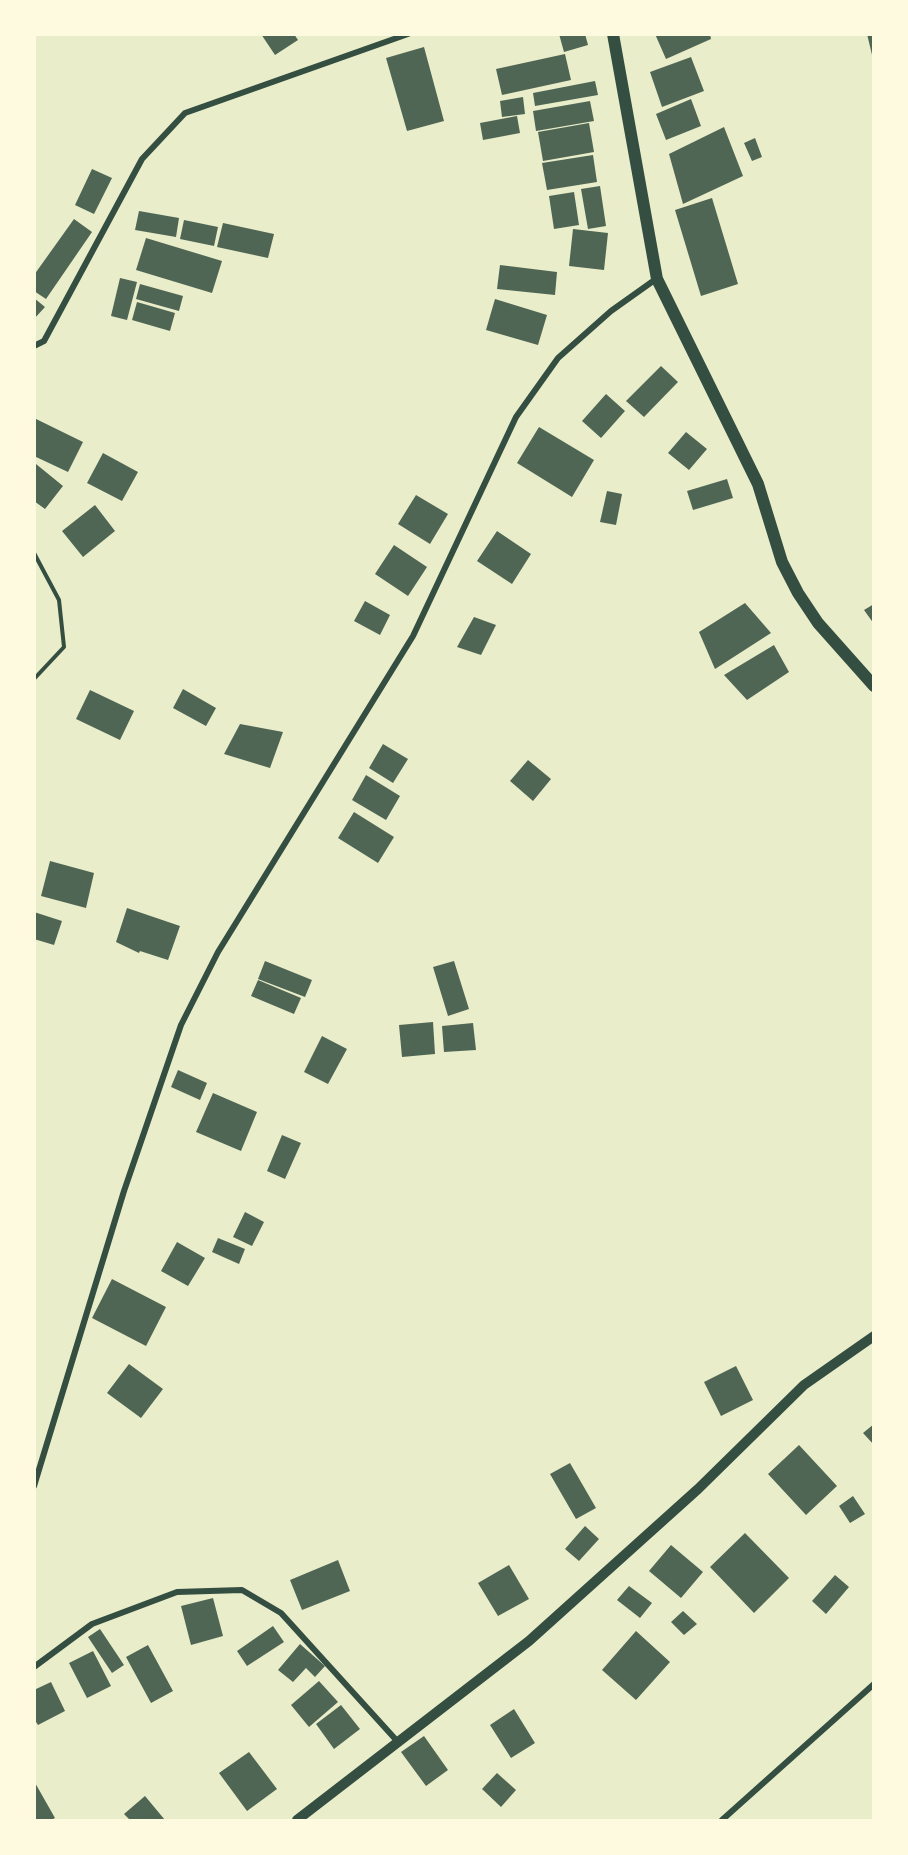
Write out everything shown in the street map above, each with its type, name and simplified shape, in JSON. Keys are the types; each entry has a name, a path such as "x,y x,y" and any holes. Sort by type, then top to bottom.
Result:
{"main road":[{"path":"613,34 657,279 758,484 782,562 798,593 818,622 873,686"}],"street":[{"path":"34,346 44,341 142,159 185,113 408,34"},
{"path":"34,1486 124,1191 181,1025 218,952 413,636 516,417 558,358 612,311 657,279"},
{"path":"297,1821 529,1641 698,1489 804,1385 873,1336"},
{"path":"34,1667 92,1624 166,1596 177,1592 242,1590 281,1613 398,1742"},
{"path":"722,1821 873,1684"}],"path":[{"path":"34,553 59,600 64,647 34,679"}],"building":[{"path":"261,34 294,34 298,40 275,55"},
{"path":"559,34 585,34 588,45 564,52"},
{"path":"655,34 710,34 711,39 666,59"},
{"path":"867,34 874,34 874,59 873,59"},
{"path":"424,47 444,121 407,131 386,58"},
{"path":"565,54 571,80 502,95 496,69"},
{"path":"691,57 704,91 662,107 650,72"},
{"path":"595,81 598,95 535,106 533,93"},
{"path":"523,97 525,114 502,117 500,101"},
{"path":"691,99 701,126 666,140 656,114"},
{"path":"590,101 594,121 536,131 533,111"},
{"path":"517,116 520,133 483,140 480,123"},
{"path":"589,123 594,152 543,161 538,132"},
{"path":"724,127 743,176 683,204 669,154"},
{"path":"755,138 762,157 752,161 744,143"},
{"path":"593,155 597,182 547,190 542,163"},
{"path":"92,169 112,178 94,214 75,205"},
{"path":"600,186 606,226 588,229 581,189"},
{"path":"574,192 579,225 554,229 549,196"},
{"path":"712,198 738,284 701,296 675,210"},
{"path":"139,211 179,218 176,237 135,230"},
{"path":"74,219 92,232 46,299 34,291 34,275"},
{"path":"184,220 218,227 214,246 180,239"},
{"path":"223,223 274,234 268,258 217,247"},
{"path":"573,229 608,233 604,270 569,266"},
{"path":"146,238 222,261 212,293 136,270"},
{"path":"500,265 557,272 555,295 497,289"},
{"path":"120,278 137,282 127,320 111,316"},
{"path":"140,284 183,296 179,311 136,299"},
{"path":"34,298 45,307 34,319"},
{"path":"495,299 547,315 538,345 486,330"},
{"path":"137,302 175,313 170,331 132,320"},
{"path":"661,366 678,382 644,417 626,401"},
{"path":"606,394 625,411 601,438 582,421"},
{"path":"34,418 83,442 68,472 34,456"},
{"path":"539,427 594,460 572,497 517,463"},
{"path":"686,432 707,449 689,470 668,453"},
{"path":"103,453 138,472 122,501 87,483"},
{"path":"36,464 63,486 45,509 34,501"},
{"path":"727,479 733,498 693,510 687,491"},
{"path":"607,491 622,494 616,525 600,522"},
{"path":"416,495 448,514 430,544 398,524"},
{"path":"95,505 115,531 83,557 62,531"},
{"path":"497,531 531,554 512,584 477,561"},
{"path":"394,545 427,567 408,596 375,574"},
{"path":"365,601 390,615 380,635 354,621"},
{"path":"745,603 771,633 715,669 699,632"},
{"path":"874,604 874,624 864,610"},
{"path":"474,617 496,625 481,655 457,647"},
{"path":"774,645 789,672 747,700 724,675"},
{"path":"183,689 216,708 206,726 173,708"},
{"path":"90,690 134,711 120,740 76,719"},
{"path":"240,724 283,732 270,768 224,754"},
{"path":"383,744 408,759 393,783 369,768"},
{"path":"528,760 551,779 533,801 510,781"},
{"path":"366,775 400,796 386,820 352,800"},
{"path":"354,812 394,837 378,863 338,838"},
{"path":"50,861 94,873 86,908 41,896"},
{"path":"127,908 180,926 168,960 140,951 139,953 116,942"},
{"path":"34,912 62,921 54,945 34,939"},
{"path":"265,961 312,980 305,997 258,979"},
{"path":"454,961 469,1009 448,1016 433,967"},
{"path":"258,980 301,998 294,1014 251,996"},
{"path":"433,1022 435,1054 402,1057 399,1025"},
{"path":"473,1023 476,1050 444,1052 442,1026"},
{"path":"322,1036 347,1049 328,1084 304,1072"},
{"path":"178,1070 207,1083 200,1100 171,1087"},
{"path":"213,1093 257,1112 241,1151 196,1132"},
{"path":"282,1135 301,1143 285,1179 267,1171"},
{"path":"245,1212 264,1222 252,1246 233,1237"},
{"path":"218,1238 245,1249 239,1264 212,1252"},
{"path":"177,1242 205,1258 188,1286 161,1271"},
{"path":"112,1279 166,1307 146,1346 92,1318"},
{"path":"129,1364 163,1389 141,1418 107,1393"},
{"path":"736,1366 753,1400 721,1416 704,1382"},
{"path":"874,1424 874,1445 863,1433"},
{"path":"799,1445 837,1486 806,1515 768,1474"},
{"path":"570,1463 596,1508 576,1519 550,1474"},
{"path":"853,1496 865,1514 850,1523 839,1506"},
{"path":"585,1526 599,1539 579,1561 565,1549"},
{"path":"745,1533 789,1578 754,1613 710,1567"},
{"path":"671,1545 703,1572 681,1598 649,1571"},
{"path":"338,1560 350,1591 302,1610 290,1580"},
{"path":"509,1565 529,1599 498,1616 478,1583"},
{"path":"835,1575 849,1587 826,1614 812,1601"},
{"path":"629,1586 652,1603 640,1618 617,1600"},
{"path":"213,1598 223,1636 191,1645 181,1606"},
{"path":"683,1611 697,1624 684,1635 671,1622"},
{"path":"273,1626 284,1642 247,1666 237,1651"},
{"path":"100,1629 124,1665 112,1673 88,1637"},
{"path":"636,1631 670,1662 636,1700 602,1670"},
{"path":"300,1644 325,1666 315,1677 306,1668 293,1682 278,1670"},
{"path":"148,1645 173,1691 151,1703 126,1657"},
{"path":"93,1651 111,1686 87,1698 69,1663"},
{"path":"319,1681 338,1702 309,1727 291,1705"},
{"path":"51,1682 65,1711 38,1725 34,1719 34,1690"},
{"path":"341,1705 360,1729 334,1749 316,1724"},
{"path":"514,1709 535,1743 511,1758 490,1725"},
{"path":"424,1736 448,1770 426,1786 401,1752"},
{"path":"249,1752 277,1789 247,1811 219,1773"},
{"path":"497,1773 516,1790 501,1807 482,1789"},
{"path":"34,1781 55,1818 51,1820 34,1820"},
{"path":"145,1796 165,1820 130,1820 124,1814"}]}
